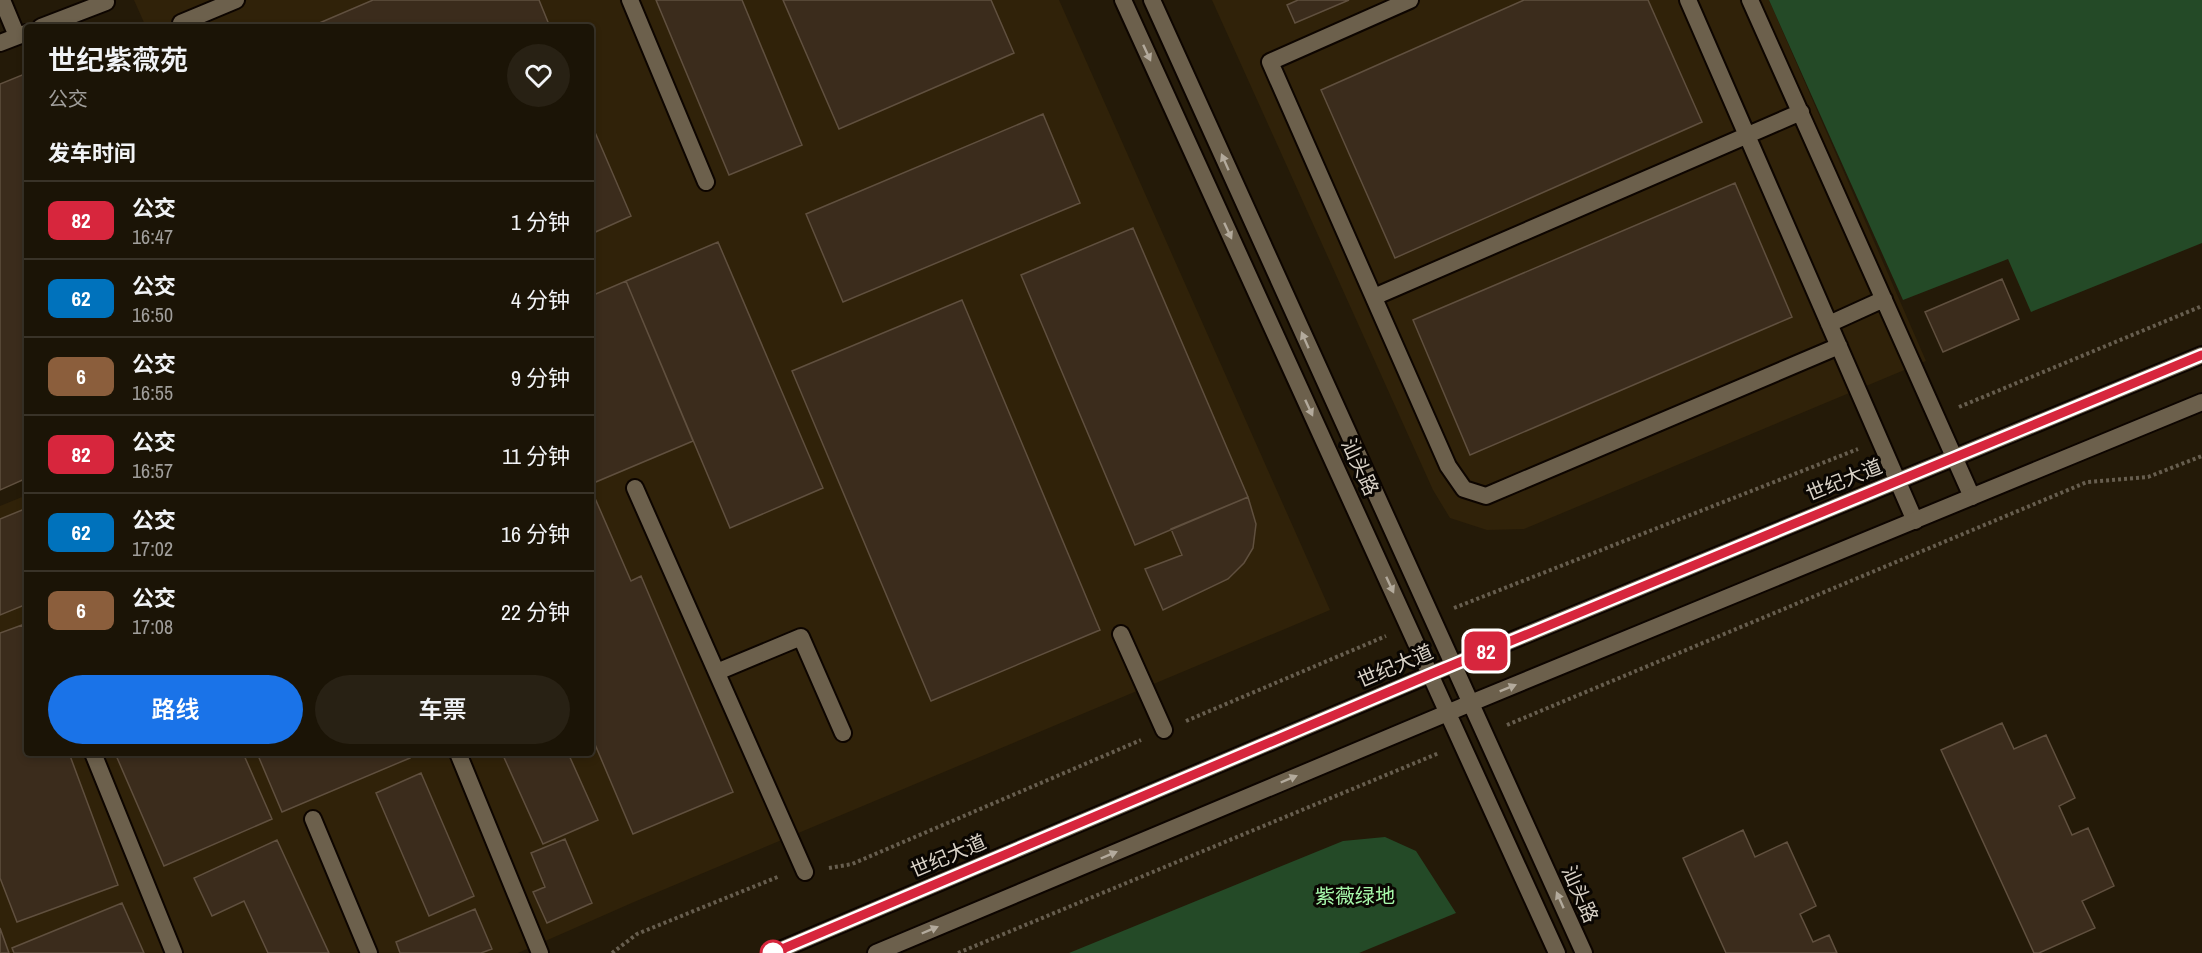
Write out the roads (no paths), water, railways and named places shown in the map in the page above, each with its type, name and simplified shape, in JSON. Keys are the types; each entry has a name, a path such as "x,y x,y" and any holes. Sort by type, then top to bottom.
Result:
{"street":[{"path":"0,43 22,34 2,0"},
{"path":"49,24 106,2 105,0"},
{"path":"181,23 236,0"},
{"path":"630,0 706,182"},
{"name":"汕头路","path":"1123,0 1557,953"},
{"name":"汕头路","path":"1152,0 1584,953"},
{"path":"1410,0 1270,62 1448,466 1464,489 1486,496 1839,345"},
{"path":"1688,0 1915,521"},
{"path":"1750,0 1972,497"},
{"path":"1374,297 1801,112"},
{"path":"1829,324 1884,299"},
{"name":"世纪大道","path":"773,953 1452,665 2202,355"},
{"path":"876,953 1448,712 2202,402"},
{"path":"635,488 806,872"},
{"path":"1121,634 1164,730"},
{"path":"717,672 801,637 843,733"},
{"path":"94,756 174,953"},
{"path":"459,756 540,953"},
{"path":"313,819 369,953"}],"park label":[{"name":"紫薇绿地","path":"1355,896"}]}
